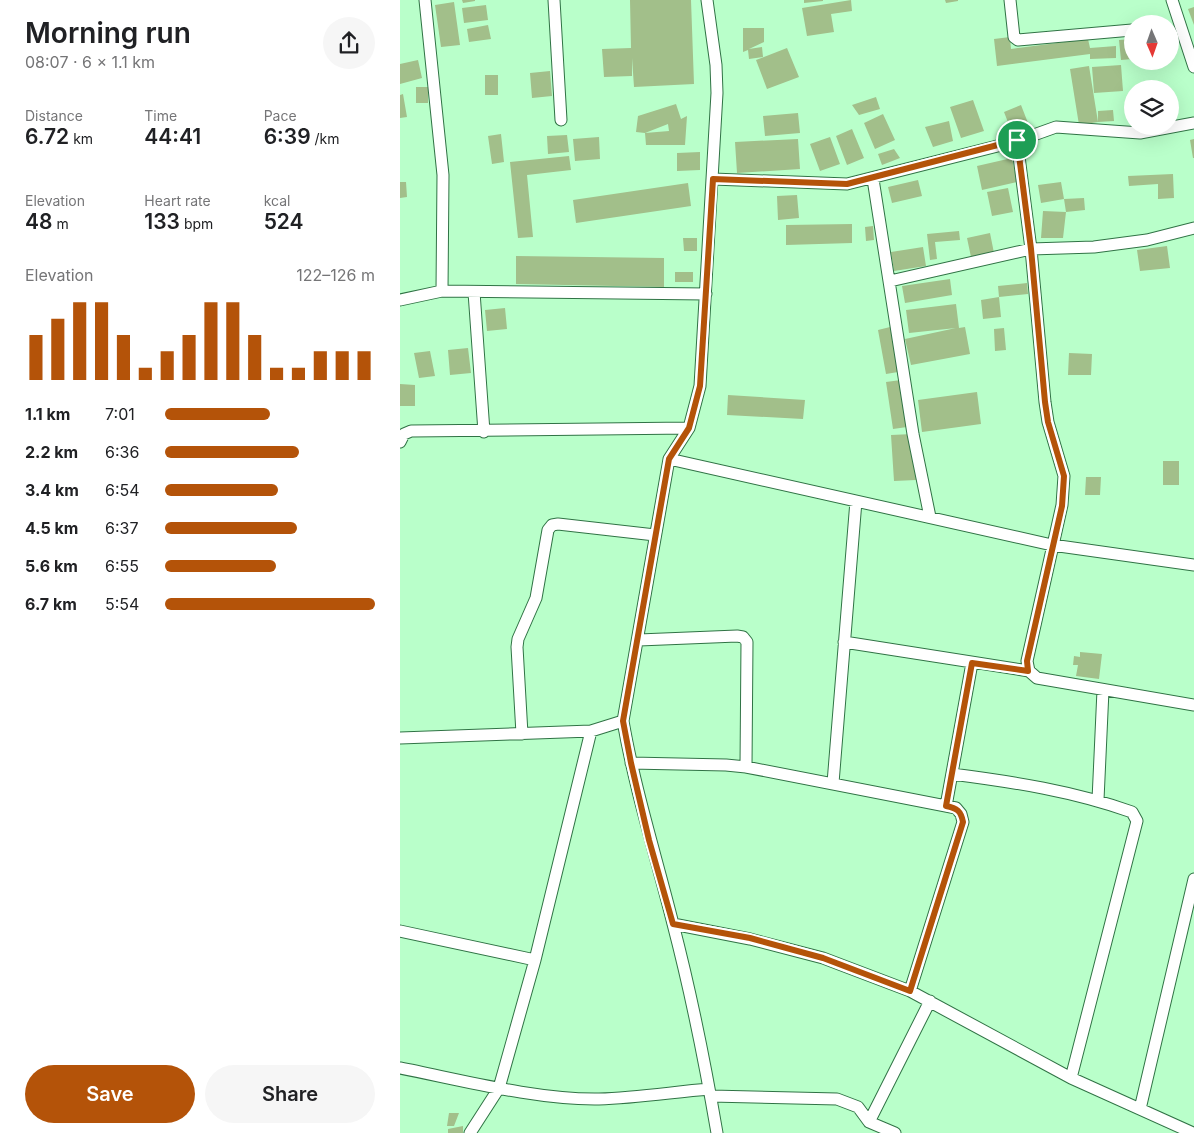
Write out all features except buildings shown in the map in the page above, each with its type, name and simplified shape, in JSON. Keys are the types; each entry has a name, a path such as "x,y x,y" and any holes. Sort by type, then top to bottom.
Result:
{"street":[{"path":"425,0 443,175 442,291"},
{"path":"554,0 561,120"},
{"path":"707,0 716,65 713,179 700,386 689,428 669,459 639,640 623,721 649,840 673,924 710,1092 717,1133"},
{"path":"1010,0 1014,37 1018,40 1124,31"},
{"path":"1172,0 1173,15"},
{"path":"1179,36 1194,67"},
{"path":"713,179 847,184 873,179 1017,140 1056,127 1140,133 1194,123"},
{"path":"1017,140 1031,249 1045,402 1048,422 1064,476 1062,506 1027,661 1028,671"},
{"path":"873,179 914,434 930,517"},
{"path":"890,281 1031,249 1094,247 1147,240 1194,228"},
{"path":"400,300 442,291 706,294"},
{"path":"474,292 484,432"},
{"path":"400,442 404,434 411,431 484,432 689,428"},
{"path":"669,459 1052,545 1194,565"},
{"path":"833,784 856,501"},
{"path":"522,734 518,639 536,598 548,530 552,525 558,524 655,536"},
{"path":"639,640 743,637 747,642 746,767"},
{"path":"844,642 1028,671 1036,678 1194,705"},
{"path":"946,806 972,663"},
{"path":"1098,800 1103,690"},
{"path":"400,738 592,731 623,721"},
{"path":"470,1133 499,1088 535,960 592,731"},
{"path":"631,763 746,767 956,808 961,814 963,822 910,991"},
{"path":"952,774 1031,784 1098,800 1132,812 1137,821 1071,1078"},
{"path":"1140,1109 1194,879"},
{"path":"673,924 750,938 823,958 910,991 1071,1078 1193,1133"},
{"path":"400,931 535,960"},
{"path":"869,1122 930,1001"},
{"path":"400,1068 499,1088 567,1097 599,1099 710,1092 837,1099 858,1106 869,1122 895,1133"}],"route":[{"path":"1017,140 1031,249 1045,402 1048,422 1064,476 1062,506 1027,661 1028,671 972,663 946,806 956,808 961,814 963,822 910,991 823,958 750,938 673,924 649,840 631,763 623,721 625,705 639,640 669,459 689,428 700,386 713,179 847,184 873,179 1017,140"}]}
